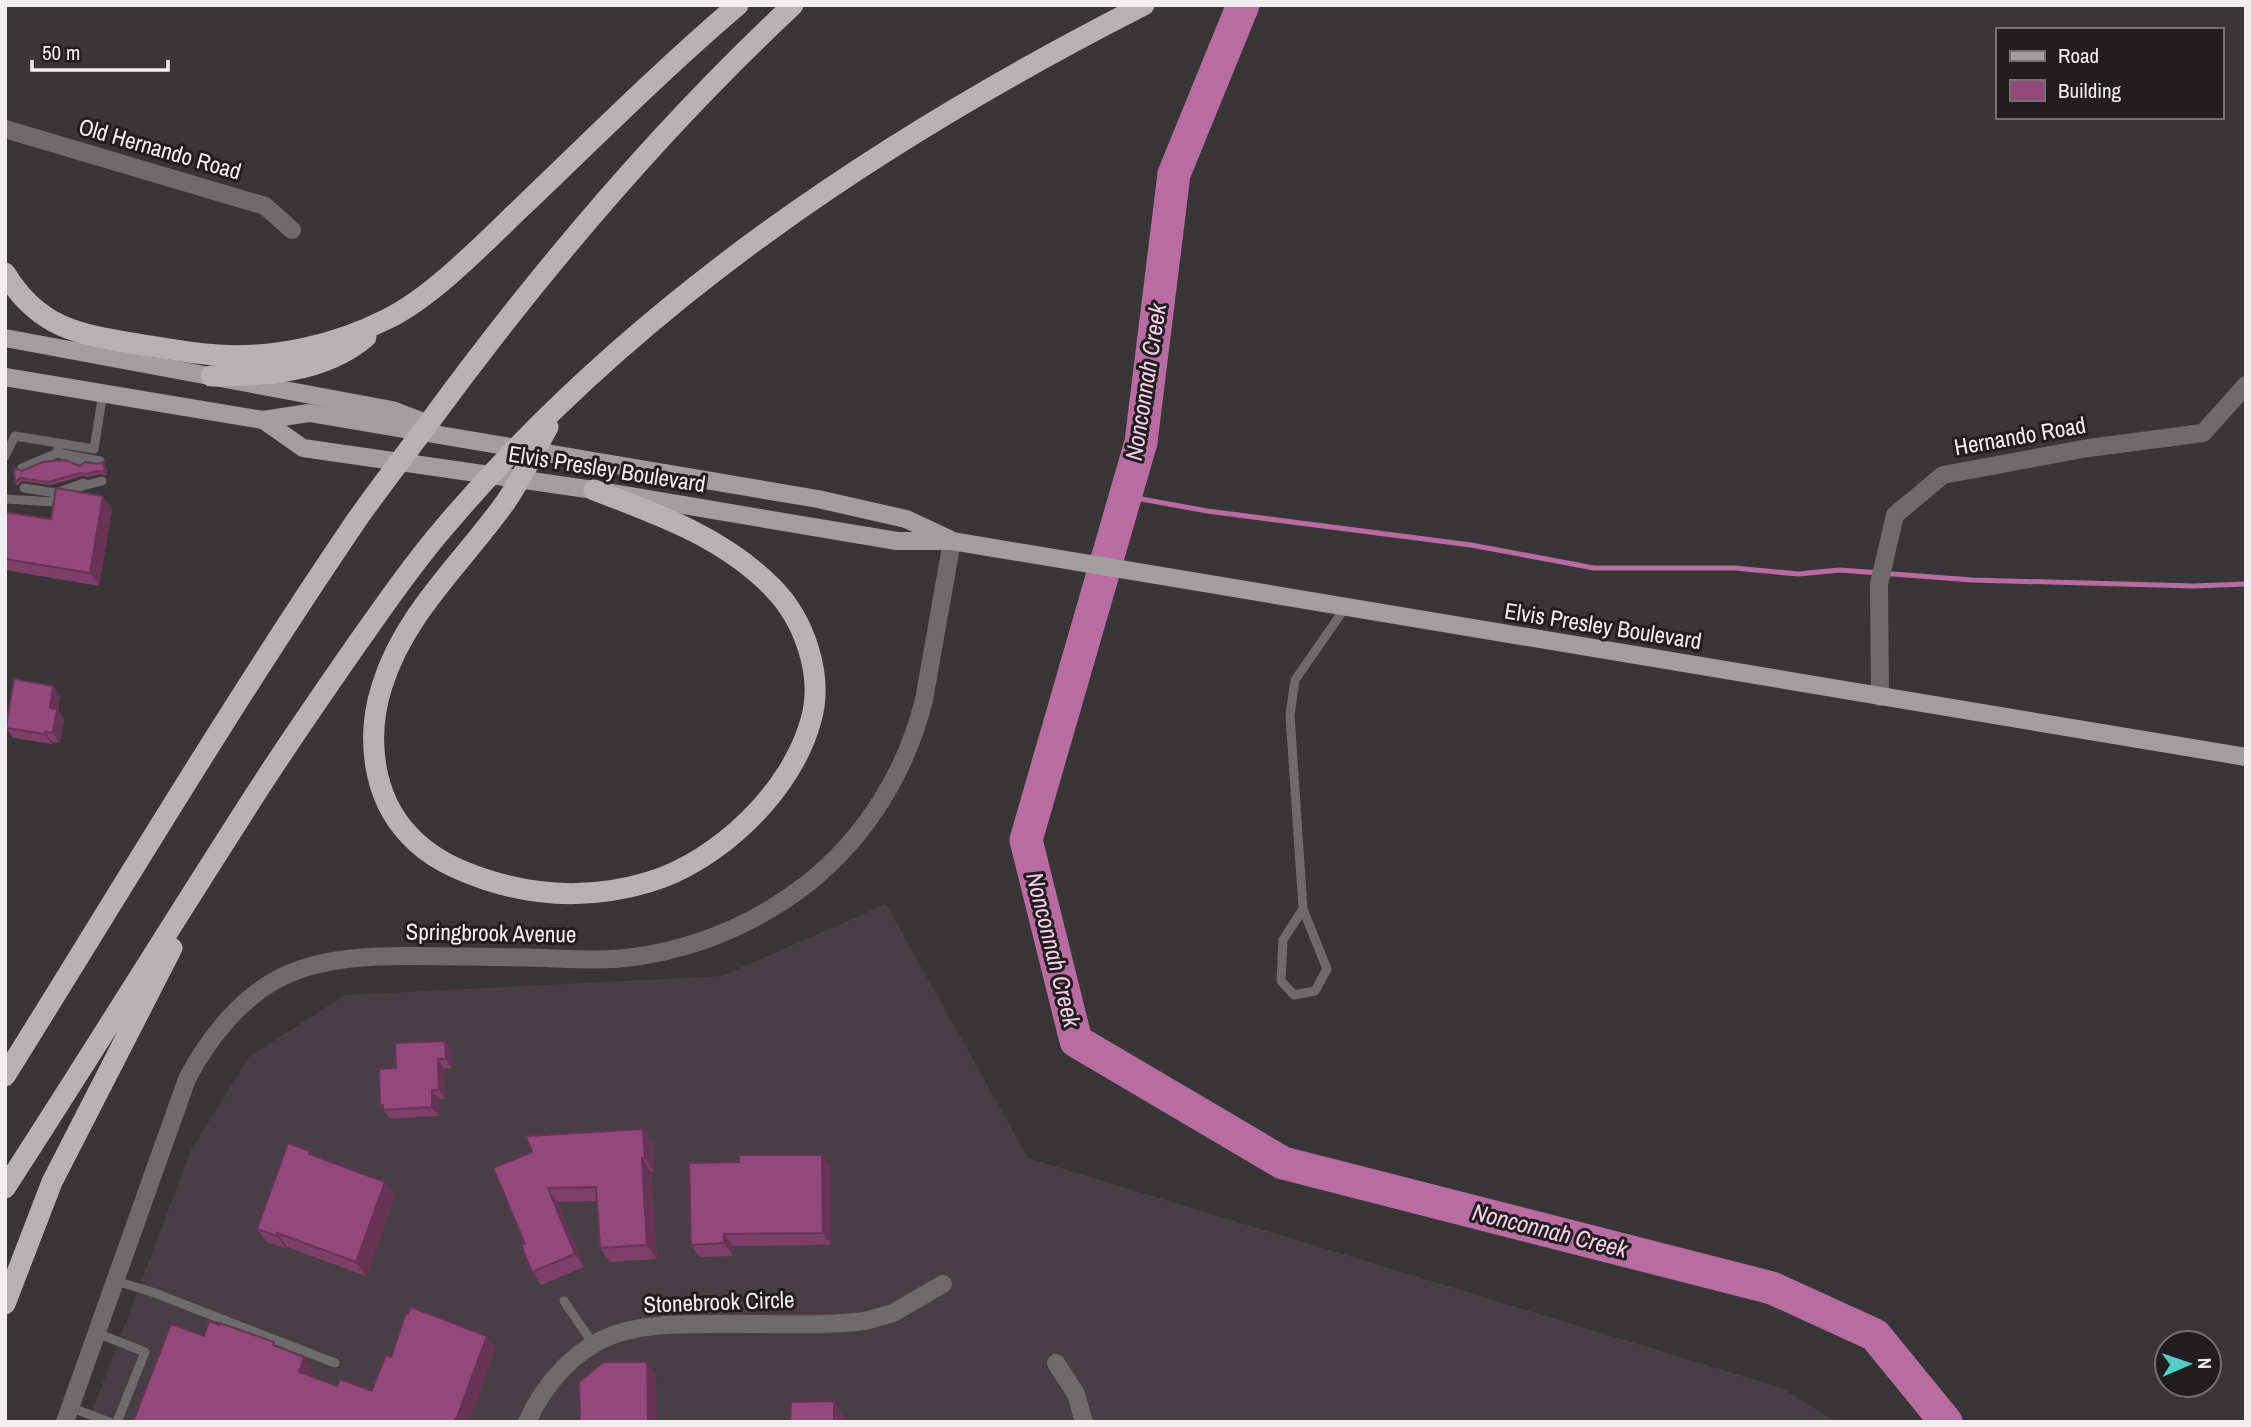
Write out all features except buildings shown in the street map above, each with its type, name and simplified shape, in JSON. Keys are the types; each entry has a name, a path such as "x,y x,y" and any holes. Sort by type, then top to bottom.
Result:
{"highway":[{"path":"5,273 36,310 67,329 96,338 201,354 251,355 303,349 344,336 386,320 405,309 466,258 622,110 738,5"},
{"path":"5,1076 242,696 358,519 472,364 613,192 691,107 793,5"},
{"path":"5,1188 294,734 403,579 480,487 584,380 675,301 757,240 928,127 1063,47 1144,5"},
{"path":"211,376 266,375 316,363 357,345 386,320"},
{"path":"564,400 503,506 424,603 398,645 381,687 374,725 374,754 380,785 400,825 421,848 443,863 510,888 547,894 581,894 651,882 679,869 715,848 743,827 786,774 812,719 813,675 803,635 790,608 773,588 728,551 684,527 594,490"},
{"path":"5,1304 52,1182 234,828"}],"main road":[{"path":"5,338 392,410 467,439"},
{"name":"Elvis Presley Boulevard","path":"5,377 263,420 309,413 818,499 906,519 952,541"},
{"name":"Elvis Presley Boulevard","path":"263,420 303,448 594,490 897,541 952,541 2246,757"}],"street":[{"name":"Old Hernando Road","path":"5,129 265,206 292,230"},
{"name":"Hernando Road","path":"1880,696 1878,584 1895,515 1943,475 2088,448 2203,433 2246,385"},
{"name":"Springbrook Avenue","path":"68,1415 187,1079 210,1040 225,1023 255,994 273,982 303,969 367,957 631,957 672,951 718,936 775,907 818,875 854,838 896,776 907,753 924,700 952,541"},
{"name":"Stonebrook Circle","path":"527,1422 534,1406 552,1380 573,1359 614,1335 657,1326 865,1321 893,1313 943,1284"},
{"path":"1056,1363 1076,1394 1084,1422"}],"lane":[{"path":"22,468 58,448 94,449 103,393"},
{"path":"5,456 15,436 100,461"},
{"path":"58,448 82,463"},
{"path":"58,448 60,464"},
{"path":"38,466 58,448"},
{"path":"24,488 56,493 102,481"},
{"path":"41,486 56,493 84,482"},
{"path":"5,499 54,502 62,484"},
{"path":"1303,909 1283,940 1281,982 1294,995 1315,992 1327,970 1303,909 1290,715 1295,680 1345,608"},
{"path":"116,1281 152,1292 335,1363"},
{"path":"564,1301 594,1345"},
{"path":"97,1333 145,1352 117,1422"},
{"path":"68,1415 109,1422"}],"shaded area":[{"path":"886,904 1028,1158 1782,1388 1836,1422 88,1422 191,1150 249,1057 345,995 722,976"}],"waterway":[{"name":"Nonconnah Creek","path":"1243,5 1174,174 1141,442 1026,840 1076,1041 1283,1163 1772,1288 1875,1335 1946,1422"},
{"path":"1125,496 1207,511 1471,545 1594,568 1734,568 1798,574 1840,570 1972,580 2194,586 2246,584"}]}
